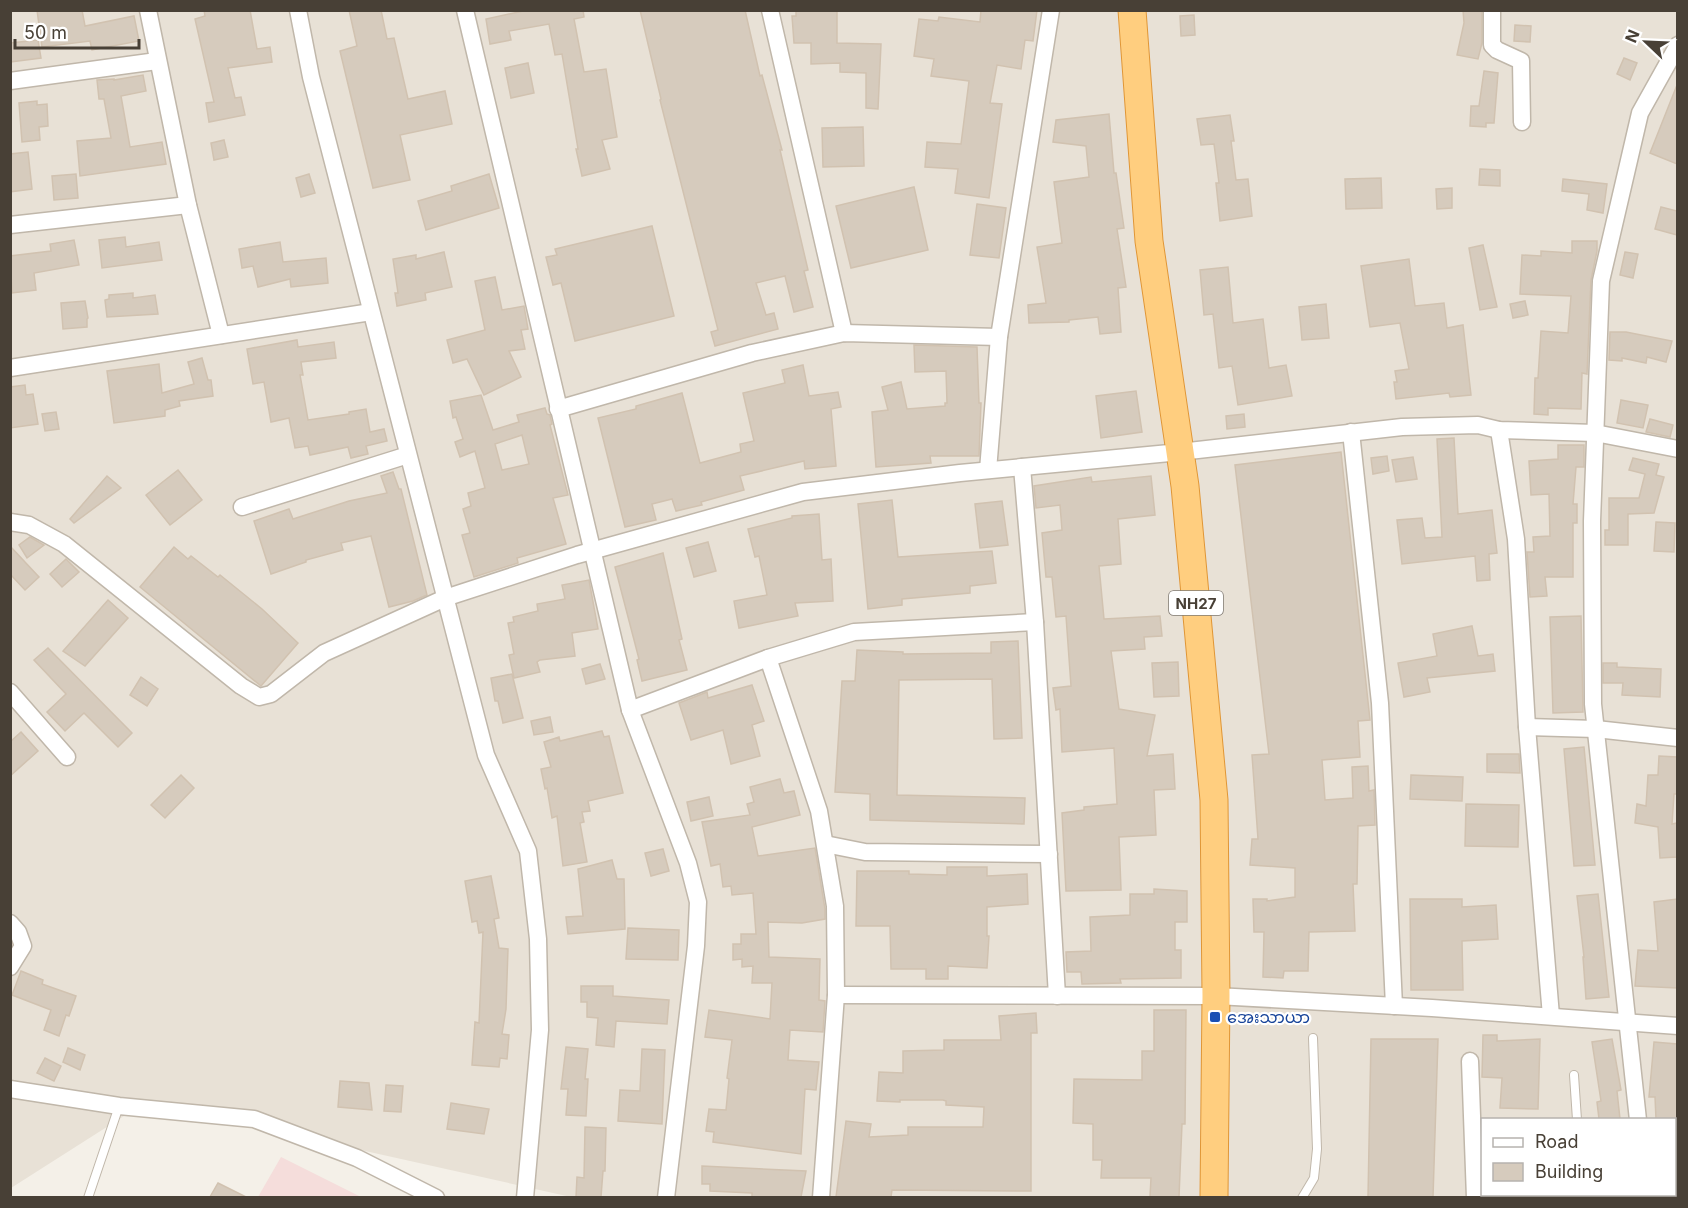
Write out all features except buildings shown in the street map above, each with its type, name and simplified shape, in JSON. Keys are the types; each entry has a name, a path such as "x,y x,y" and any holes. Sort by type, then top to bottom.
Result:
{"highway":[{"name":"NH27","path":"1132,10 1149,241 1185,486 1214,800 1216,996 1214,1197"}],"street":[{"path":"148,10 188,205 221,335"},
{"path":"298,10 311,77 486,755 528,851 538,939 540,1029 525,1197"},
{"path":"465,10 630,710 688,863 698,902 696,946 666,1197"},
{"path":"770,10 843,333"},
{"path":"988,470 999,337 1051,10"},
{"path":"1492,10 1492,45 1497,50 1521,61 1522,122"},
{"path":"1638,1118 1593,704 1592,521 1595,433 1601,281 1640,113 1677,45"},
{"path":"10,81 157,61"},
{"path":"10,225 188,205"},
{"path":"10,368 371,312"},
{"path":"558,409 753,353 843,333 999,337"},
{"path":"10,522 29,525 64,544 241,686 259,697 271,694 324,653 445,598 592,551 803,492 988,470 1402,428 1478,425 1499,430 1595,433 1677,449"},
{"path":"1499,430 1516,539 1527,726 1551,1016"},
{"path":"1351,432 1380,703 1394,1006"},
{"path":"242,507 408,455"},
{"path":"1022,467 1035,622 1057,996"},
{"path":"630,710 768,658 854,632 1035,622"},
{"path":"768,658 819,811 835,906 836,995 821,1197"},
{"path":"10,692 67,757"},
{"path":"1527,726 1596,729 1677,738"},
{"path":"825,844 865,852 1049,854"},
{"path":"10,923 18,932 23,946 10,967"},
{"path":"836,995 1216,996 1677,1026"},
{"path":"1470,1061 1475,1197"},
{"path":"10,1089 119,1106 254,1119 357,1158 436,1197"}],"lane":[{"path":"1302,1197 1314,1178 1317,1149 1313,1038"},
{"path":"1574,1075 1576,1118"},
{"path":"88,1197 119,1106"}],"shaded area":[{"path":"11,11 1677,11 1677,1197 571,1197 146,1102 11,1188"},
{"path":"281,1157 361,1197 258,1197"}],"place":[{"name":"အေးသာယာ","path":"1215,1017"}]}
